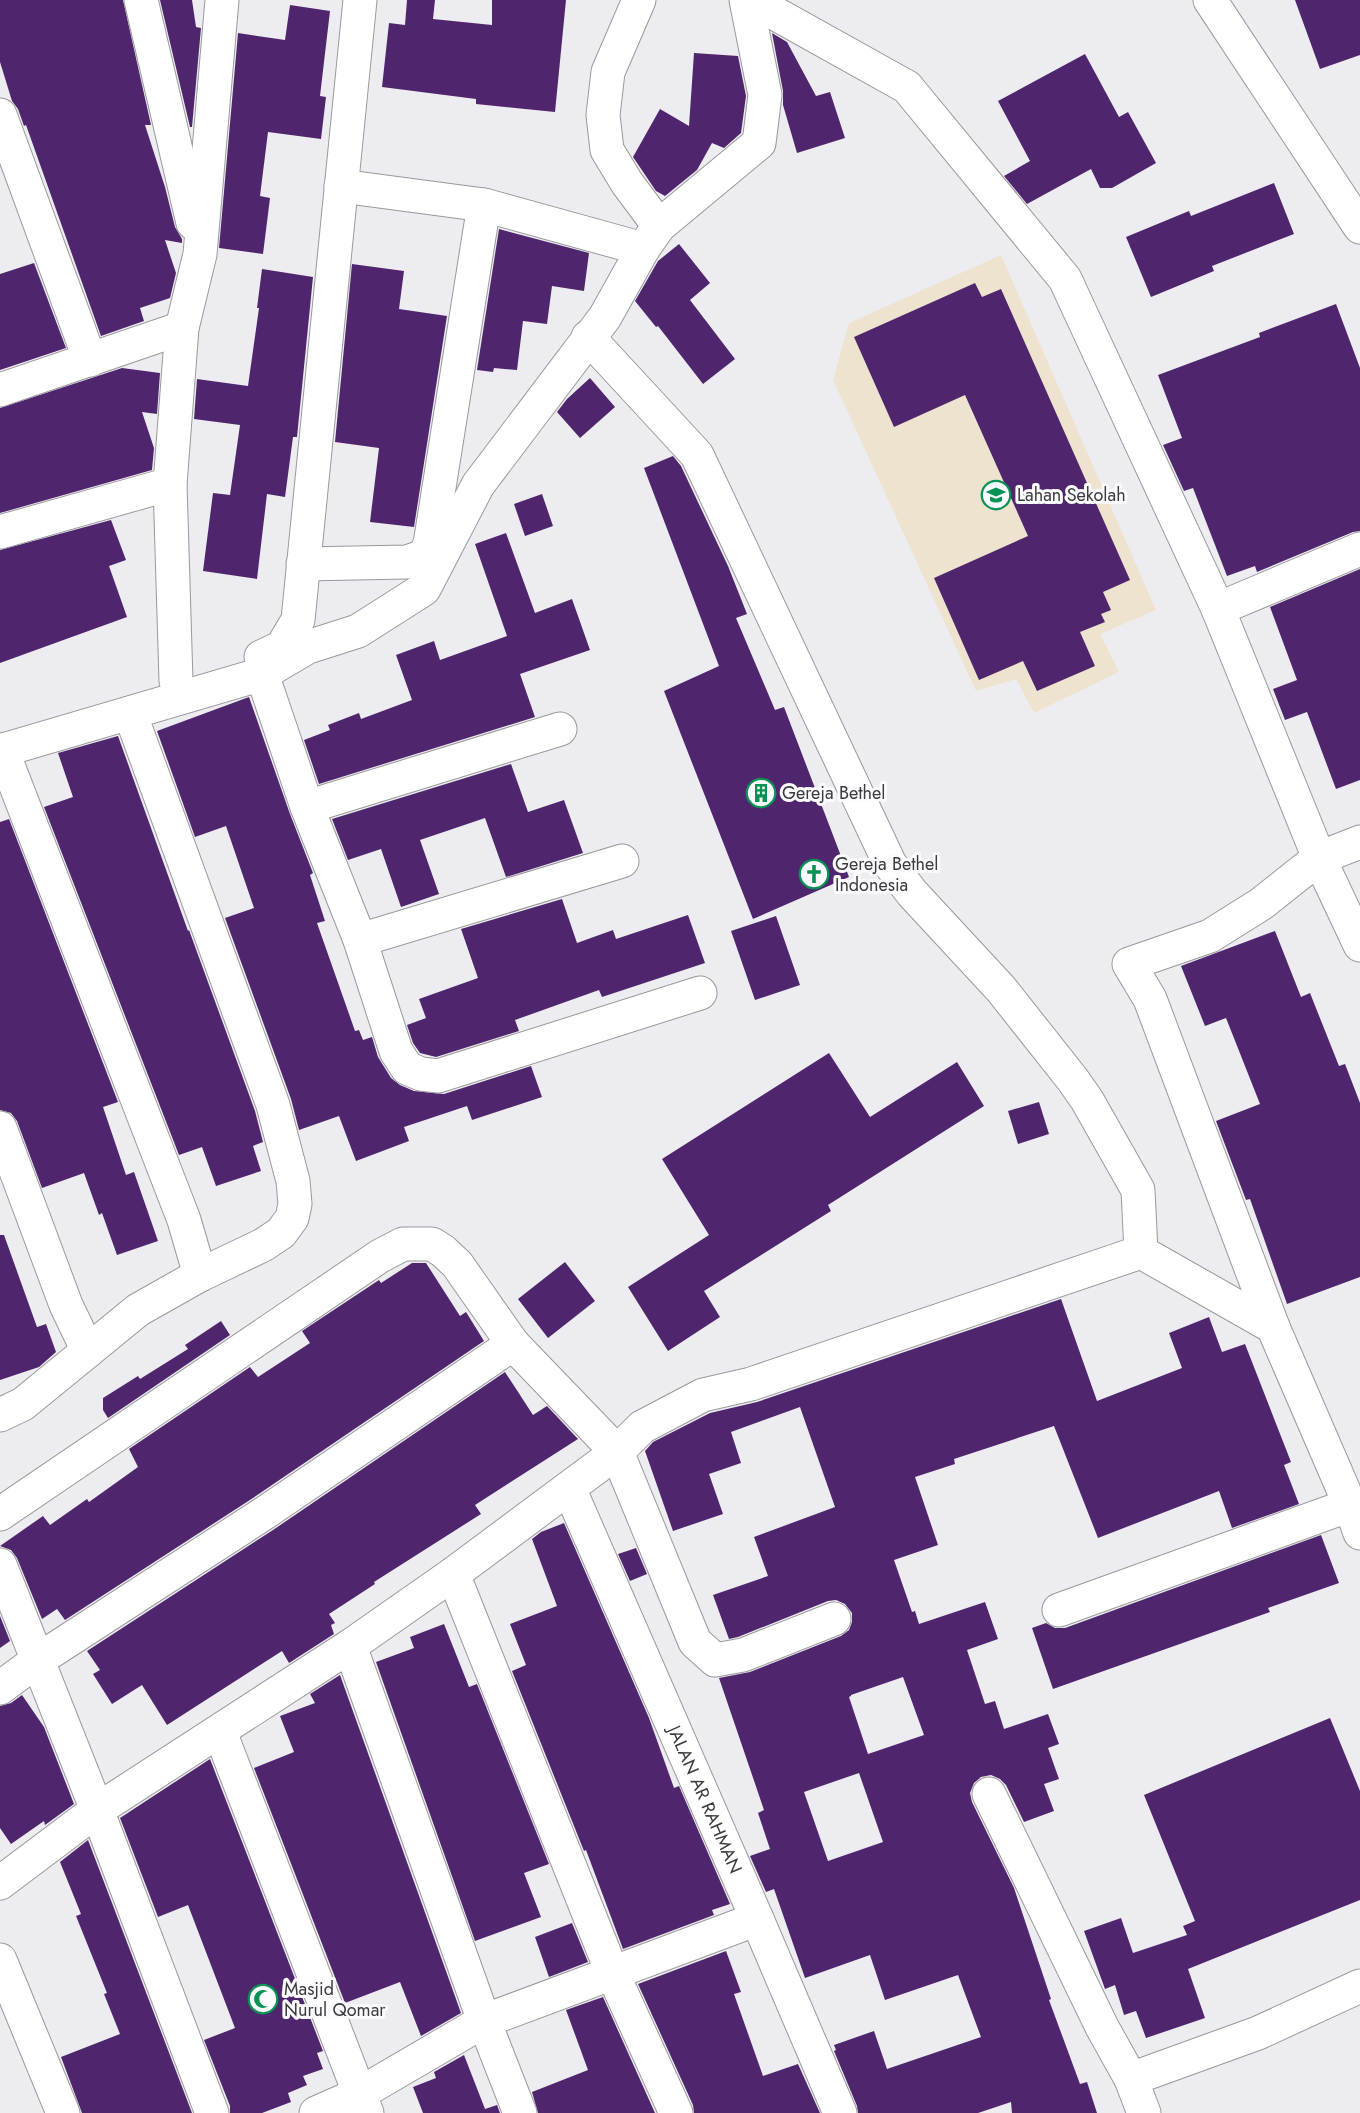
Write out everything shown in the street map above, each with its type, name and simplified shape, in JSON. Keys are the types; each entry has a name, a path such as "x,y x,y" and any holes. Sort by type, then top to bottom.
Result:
{"street":[{"path":"141,0 200,254"},
{"path":"176,681 170,484 182,328 200,254 222,0"},
{"path":"1,744 176,681 270,654 282,647 297,620 360,0"},
{"path":"639,0 608,72 603,116 607,150 627,183 651,237"},
{"path":"1,744 130,713 262,674 308,647 358,631 424,589 478,485 605,317 651,237 759,143 765,95 746,0"},
{"path":"751,0 907,87 1065,279 1218,609 1319,858 1360,945"},
{"path":"1210,0 1360,227"},
{"path":"0,115 90,360"},
{"path":"341,186 483,205 651,237"},
{"path":"303,564 407,562 424,556 430,544 483,205"},
{"path":"0,390 182,328"},
{"path":"588,337 697,454 890,864 912,893 1001,989 1087,1100 1138,1190 1140,1252"},
{"path":"0,532 170,484"},
{"path":"1218,609 1360,549"},
{"path":"262,674 307,807 360,940 396,1051 407,1068 421,1074 438,1076 700,993"},
{"path":"0,1415 22,1404 138,1310 200,1275 263,1245 281,1233 292,1218 294,1211 293,1181 273,1105 130,713"},
{"path":"307,807 560,729"},
{"path":"1,744 184,1220 200,1275"},
{"path":"1059,1610 1355,1519 1273,1328 1150,999 1130,964 1210,936 1261,904 1319,858 1360,842"},
{"path":"360,940 622,861"},
{"path":"0,1128 66,1305 88,1351"},
{"path":"0,1514 380,1256 403,1244 432,1244 458,1264 513,1344 617,1452 695,1642 715,1660 743,1655 834,1619"},
{"path":"0,1883 97,1810 350,1646 453,1574 617,1452 642,1427 703,1395 751,1384 1140,1252 1273,1328"},
{"path":"0,1688 38,1660 263,1514 513,1344"},
{"name":"JALAN AR RAHMAN","path":"569,1488 840,2113"},
{"path":"0,1565 97,1810 212,2113"},
{"path":"453,1574 612,1972 676,2113"},
{"path":"350,1646 484,2021 520,2113"},
{"path":"220,1732 363,2103"},
{"path":"989,1794 1102,2027 1131,2079 1144,2113"},
{"path":"316,2113 363,2103 484,2021 757,1919"},
{"path":"0,1960 63,2113"},
{"path":"1131,2079 1258,2033 1360,1986"}],"shaded area":[{"name":"Lahan Sekolah","path":"1001,255 1156,610 1100,634 1119,672 1034,713 1016,679 976,691 833,380 849,323"}],"building":[{"path":"0,0 123,0 151,125 145,125 175,227 182,239 182,243 165,240 176,273 170,298 140,308 144,321 101,336 26,125 24,126 18,109 12,101 0,62"},
{"path":"160,0 192,0 196,27 201,28 192,127 190,127"},
{"path":"407,0 435,0 433,19 492,25 492,0 566,0 555,112 476,104 476,99 382,87 389,23 405,25"},
{"path":"1295,0 1360,0 1360,55 1320,69"},
{"path":"290,5 330,11 320,96 326,97 321,139 268,132 260,196 270,198 263,254 219,248 238,33 285,40"},
{"path":"772,33 787,42 816,96 830,92 845,138 797,153 783,105 783,91"},
{"path":"694,53 738,56 746,96 741,133 724,148 712,143 697,170 665,196 656,191 633,157 660,109 689,126"},
{"path":"1085,54 1119,117 1128,112 1156,163 1112,188 1100,188 1091,169 1027,204 1004,176 1030,161 998,101"},
{"path":"1274,183 1294,234 1212,266 1214,271 1151,297 1126,237 1189,211 1191,216"},
{"path":"499,229 589,253 584,291 552,286 547,324 523,321 517,370 494,368 493,372 477,370"},
{"path":"679,244 710,283 690,300 735,359 703,384 658,326 656,327 635,301 658,261"},
{"path":"34,263 66,348 0,370 0,274"},
{"path":"352,264 404,271 399,309 447,316 414,527 370,522 379,448 335,442"},
{"path":"262,269 313,277 297,437 293,437 285,497 267,494 257,579 203,571 213,493 230,495 240,425 194,419 197,379 248,386"},
{"path":"975,283 982,297 1001,289 1130,580 1103,592 1111,610 1101,614 1105,622 1080,632 1095,666 1037,691 1023,661 979,680 934,578 1028,536 965,395 894,427 854,337"},
{"path":"1336,304 1360,368 1360,531 1257,572 1255,566 1227,576 1193,488 1184,491 1163,445 1182,438 1158,375 1260,337 1259,333"},
{"path":"122,368 160,373 157,414 142,412 154,448 152,470 0,513 0,408"},
{"path":"590,378 615,407 580,438 557,412 567,399"},
{"name":"Gereja Bethel","path":"673,456 681,466 728,566 747,614 736,618 775,710 784,707 849,877 753,919 664,691 719,666 644,468"},
{"path":"542,494 553,526 525,536 514,504"},
{"path":"111,520 126,560 109,566 127,617 0,663 0,550"},
{"path":"506,533 535,613 572,599 590,650 520,674 535,717 319,784 304,740 330,730 328,725 359,713 361,719 412,700 396,655 434,641 440,660 507,636 475,544"},
{"path":"1360,569 1360,780 1336,789 1307,712 1285,720 1273,689 1297,680 1270,607"},
{"path":"249,697 313,873 310,875 325,921 317,923 355,1031 359,1030 363,1040 372,1037 378,1057 391,1078 414,1091 444,1094 531,1066 542,1097 472,1120 467,1106 404,1127 409,1141 356,1161 339,1116 299,1130 291,1099 225,918 254,908 226,826 195,837 157,731"},
{"path":"118,736 255,1111 263,1142 253,1146 261,1171 216,1186 202,1147 179,1155 44,807 73,797 58,753"},
{"path":"511,764 528,812 564,800 583,853 506,877 485,818 420,840 439,894 401,907 381,849 348,860 332,819"},
{"path":"9,819 118,1102 103,1107 126,1175 134,1172 158,1241 117,1255 84,1173 42,1188 17,1121 11,1113 0,1110 0,822"},
{"path":"562,899 577,943 613,930 616,939 688,915 705,963 602,997 599,990 515,1020 519,1031 436,1057 420,1053 413,1043 407,1025 426,1018 419,999 478,978 461,929"},
{"path":"776,916 800,985 755,1000 731,931"},
{"path":"1275,931 1301,997 1310,993 1339,1066 1345,1064 1360,1103 1360,1277 1287,1304 1250,1199 1246,1200 1216,1121 1260,1104 1226,1018 1205,1026 1181,966"},
{"path":"829,1053 870,1117 957,1062 984,1106 828,1205 831,1211 704,1291 720,1317 668,1351 628,1287 709,1235 662,1159"},
{"path":"1039,1102 1049,1134 1018,1144 1008,1111"},
{"path":"0,1235 4,1235 37,1327 46,1324 56,1352 39,1367 0,1380"},
{"path":"565,1262 595,1301 548,1338 518,1299"},
{"path":"412,1263 426,1263 460,1316 466,1312 484,1341 253,1498 65,1620 57,1609 42,1619 17,1558 11,1550 0,1546 43,1516 50,1525 87,1499 89,1502 138,1467 129,1449 250,1367 258,1377 310,1343 302,1331 379,1280 381,1283"},
{"path":"1061,1299 1097,1401 1182,1368 1169,1333 1209,1317 1222,1352 1245,1344 1291,1462 1284,1465 1299,1504 1232,1528 1219,1491 1098,1538 1054,1426 954,1459 955,1464 915,1477 938,1545 894,1560 912,1612 915,1611 919,1624 985,1602 998,1639 967,1650 985,1704 995,1701 1004,1729 1048,1714 1059,1744 1048,1748 1059,1779 1044,1784 1054,1811 1024,1822 1006,1785 991,1775 981,1777 974,1783 970,1793 972,1802 1014,1888 1051,1999 1049,2000 1080,2084 1087,2082 1097,2113 1012,2113 1011,2102 978,2113 858,2113 834,2051 836,2050 834,2045 874,2031 887,2069 981,2037 958,1975 885,2000 870,1955 805,1978 774,1889 766,1892 750,1856 770,1849 758,1813 764,1810 719,1678 750,1672 841,1636 849,1630 852,1613 845,1604 836,1600 828,1601 729,1639 713,1595 768,1576 754,1537 835,1507 800,1407 731,1432 741,1463 709,1474 723,1514 673,1531 645,1451 653,1442 710,1413 757,1402","holes":["903,1677 924,1735 868,1754 849,1697","859,1773 883,1842 828,1861 804,1792"]},
{"path":"221,1321 230,1335 108,1418 103,1410 103,1398 138,1376 140,1379 188,1349 185,1345"},
{"path":"505,1372 533,1415 547,1406 578,1439 475,1505 481,1514 374,1582 375,1584 329,1614 335,1623 331,1625 334,1634 289,1663 282,1651 167,1725 142,1685 112,1704 93,1674 100,1670 87,1651 273,1530"},
{"path":"564,1523 649,1718 674,1788 679,1786 730,1904 712,1910 714,1915 623,1949 586,1850 584,1851 512,1671 526,1665 510,1624 557,1606 532,1539 541,1532"},
{"path":"1321,1535 1339,1583 1268,1608 1270,1612 1053,1689 1032,1628 1046,1623 1055,1628 1065,1628"},
{"path":"636,1548 647,1574 630,1581 618,1554"},
{"path":"0,1616 10,1641 0,1648"},
{"path":"444,1624 469,1687 477,1684 549,1864 524,1873 541,1917 475,1941 376,1662 414,1648 410,1637"},
{"path":"340,1675 461,2013 421,2036 400,1982 345,2003 254,1768 294,1752 280,1716 315,1703 310,1694"},
{"path":"22,1695 44,1727 74,1804 45,1825 44,1821 11,1844 0,1828 0,1706 11,1703"},
{"path":"1330,1718 1360,1791 1360,1900 1188,1969 1205,2018 1146,2038 1136,2011 1124,2015 1115,1985 1105,1989 1084,1931 1121,1918 1133,1953 1187,1935 1183,1926 1195,1921 1144,1795"},
{"path":"210,1759 323,2051 317,2053 323,2069 303,2076 307,2085 288,2093 291,2102 262,2113 230,2113 230,2106 204,2040 235,2028 188,1905 158,1917 120,1818"},
{"path":"88,1840 192,2113 82,2113 61,2057 120,2034 104,1994 107,1993 76,1916 81,1914 60,1862"},
{"path":"572,1923 588,1962 549,1977 535,1937"},
{"path":"726,1951 741,1992 734,1994 763,2076 798,2064 820,2113 694,2113 693,2105 638,1984"},
{"path":"603,1997 655,2113 538,2113 532,2092 588,2070 566,2010"},
{"path":"464,2055 485,2109 497,2105 500,2113 423,2113 413,2087 436,2078 434,2072"}],"place":[{"name":"Lahan Sekolah","path":"996,495"},
{"name":"Gereja Bethel","path":"761,793"},
{"name":"Gereja Bethel Indonesia","path":"814,874"},
{"name":"Masjid Nurul Qomar","path":"263,1999"}]}
